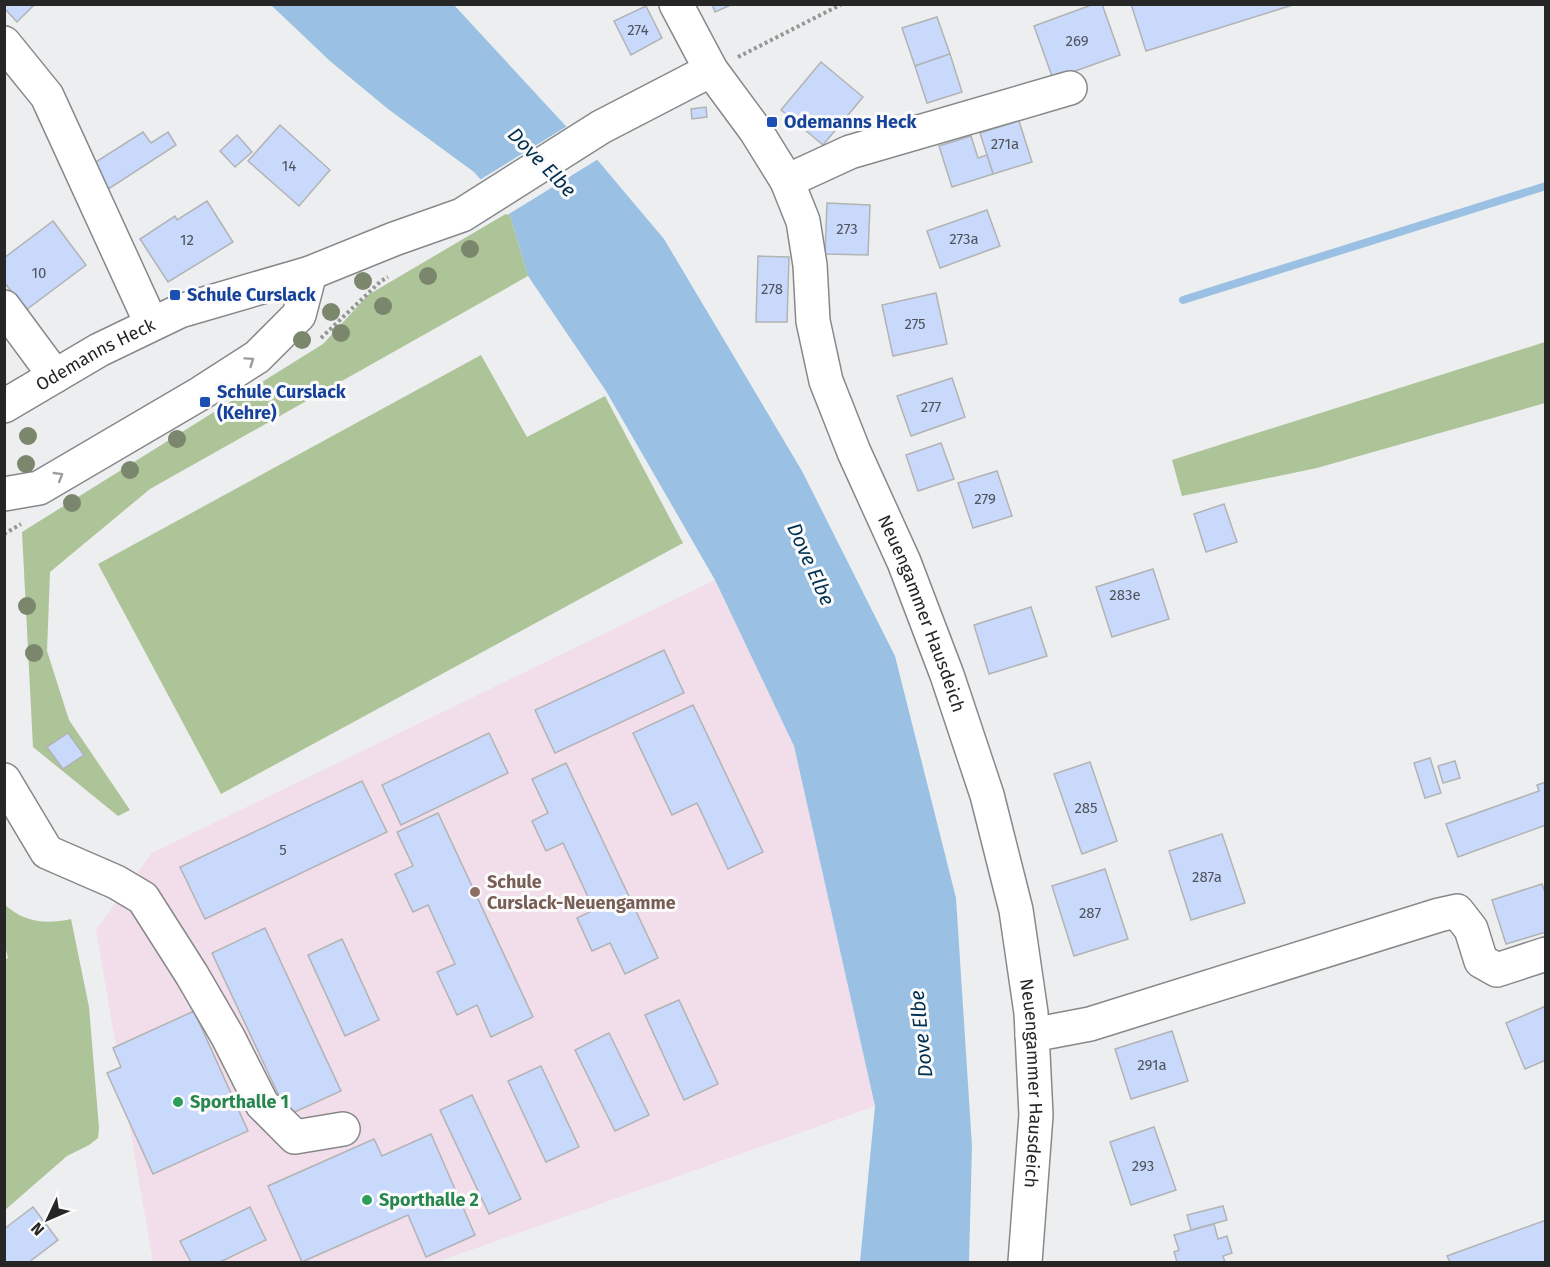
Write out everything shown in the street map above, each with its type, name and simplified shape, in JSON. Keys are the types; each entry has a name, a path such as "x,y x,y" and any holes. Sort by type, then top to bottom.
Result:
{"street":[{"name":"Neuengammer Hausdeich","path":"676,4 711,70 756,130 787,181 803,221 810,265 813,321 826,381 854,452 904,562 947,675 987,795 1016,910 1031,1013 1036,1115 1025,1263"},
{"path":"4,43 47,96 152,323"},
{"name":"Odemanns Heck","path":"4,406 152,323 180,311 310,273 394,239 462,215 601,127 711,70"},
{"path":"787,181 850,152 1070,88"},
{"path":"4,494 39,488 201,393 257,357 299,315 310,273"},
{"path":"4,307 55,376"},
{"path":"4,780 47,852 116,882 143,898 228,1037 262,1104 295,1137 343,1129"},
{"path":"1032,1035 1090,1024 1457,911 1471,929 1481,961 1497,970 1545,954"}],"path":[{"path":"711,70 842,4"}],"shaded area":[{"name":"Schule Curslack-Neuengamme","path":"715,580 794,746 875,1106 437,1262 153,1262 96,930 152,853"}],"green space":[{"path":"509,212 528,276 150,489 50,572 47,651 69,720 130,810 118,816 33,747 22,532 323,344 368,295"},
{"path":"1545,342 1545,403 1317,468 1182,496 1172,460"},
{"path":"481,355 527,437 605,396 683,543 221,794 98,564"},
{"path":"4,904 19,915 35,920 53,922 71,919 89,1007 99,1128 98,1138 67,1156 5,1210 4,960 8,958 5,946"}],"water":[{"name":"Dove Elbe","path":"271,5 454,5 600,163 664,239 802,471 895,656 956,898 972,1146 969,1262 860,1262 875,1106 794,746 715,580 606,391 528,276 509,212 474,172 388,109 330,61"}],"pier":[{"path":"569,125 600,158 507,215 478,181"}],"building":[{"path":"4,4 35,4 17,22 4,8"},
{"path":"712,4 733,4 715,12"},
{"path":"1094,4 1102,4 1120,55 1053,79 1034,26"},
{"path":"1131,4 1296,4 1146,51"},
{"path":"646,6 662,38 631,55 614,21"},
{"path":"937,17 950,54 915,66 902,28"},
{"path":"950,54 962,92 927,103 915,66"},
{"path":"821,62 863,97 823,145 781,110"},
{"path":"706,107 707,117 692,119 691,109"},
{"path":"1019,121 1032,162 993,174 980,133"},
{"path":"280,125 330,170 299,206 248,161"},
{"path":"143,132 151,143 168,132 176,145 107,190 91,165"},
{"path":"237,135 252,152 235,167 220,151"},
{"path":"971,136 978,158 987,155 993,174 952,187 939,146"},
{"path":"207,201 233,242 168,282 140,239 175,216 177,220"},
{"path":"827,203 870,205 868,255 825,254"},
{"path":"987,210 1000,246 940,268 927,231"},
{"path":"53,221 86,265 26,310 4,282 4,258"},
{"path":"758,256 789,257 787,322 756,322"},
{"path":"936,293 947,344 893,356 882,305"},
{"path":"952,378 965,417 911,436 897,396"},
{"path":"941,443 954,479 918,491 906,455"},
{"path":"997,471 1012,516 973,528 958,483"},
{"path":"1224,504 1237,542 1206,552 1194,514"},
{"path":"1153,569 1169,619 1112,637 1096,587"},
{"path":"1031,607 1047,656 989,674 974,625"},
{"path":"664,650 684,693 555,753 535,710"},
{"path":"693,705 763,852 728,869 697,803 672,815 633,733"},
{"path":"68,733 84,755 63,769 47,747"},
{"path":"489,733 508,773 401,825 382,785"},
{"path":"1430,758 1441,793 1425,798 1414,763"},
{"path":"1455,761 1460,778 1443,783 1438,766"},
{"path":"1090,762 1117,841 1082,854 1054,774"},
{"path":"566,763 658,958 625,974 610,943 592,951 577,918 594,910 563,843 546,851 532,821 548,813 532,779"},
{"path":"362,781 387,832 205,919 180,867"},
{"path":"1546,782 1546,825 1458,857 1446,824 1539,791 1537,785"},
{"path":"438,813 533,1017 491,1037 477,1005 457,1015 437,972 455,964 428,905 413,912 395,874 413,866 397,832"},
{"path":"1222,834 1245,903 1191,920 1169,851"},
{"path":"1105,869 1128,939 1074,956 1052,886"},
{"path":"1542,884 1546,895 1546,932 1506,944 1492,900"},
{"path":"265,928 341,1091 288,1115 212,953"},
{"path":"342,939 379,1020 345,1036 308,955"},
{"path":"679,1000 718,1084 684,1100 645,1015"},
{"path":"1546,1006 1546,1060 1525,1069 1506,1023"},
{"name":"Sporthalle 1","path":"194,1011 248,1131 153,1174 107,1073 121,1067 113,1048"},
{"path":"1172,1031 1188,1081 1131,1099 1115,1049"},
{"path":"609,1033 649,1115 615,1131 575,1050"},
{"path":"541,1066 579,1147 546,1162 508,1081"},
{"path":"472,1095 521,1199 489,1214 440,1110"},
{"path":"1154,1127 1176,1190 1131,1205 1110,1142"},
{"name":"Sporthalle 2","path":"431,1134 475,1235 426,1257 408,1215 302,1262 268,1186 374,1139 382,1156"},
{"path":"1223,1206 1227,1220 1191,1230 1187,1215"},
{"path":"33,1207 58,1240 29,1262 4,1262 4,1229"},
{"path":"250,1207 266,1240 220,1262 191,1262 180,1241"},
{"path":"1546,1220 1546,1262 1450,1262 1447,1256"},
{"path":"1214,1224 1218,1239 1227,1236 1232,1253 1223,1256 1225,1262 1177,1262 1174,1252 1179,1250 1174,1235"}],"waterway":[{"path":"1183,300 1546,186"}],"place":[{"name":"Odemanns Heck","path":"772,122"},
{"name":"Schule Curslack","path":"175,295"},
{"name":"Schule Curslack (Kehre)","path":"205,402"},
{"name":"Schule Curslack-Neuengamme","path":"475,892"},
{"name":"Sporthalle 1","path":"178,1102"},
{"name":"Sporthalle 2","path":"367,1200"}]}
